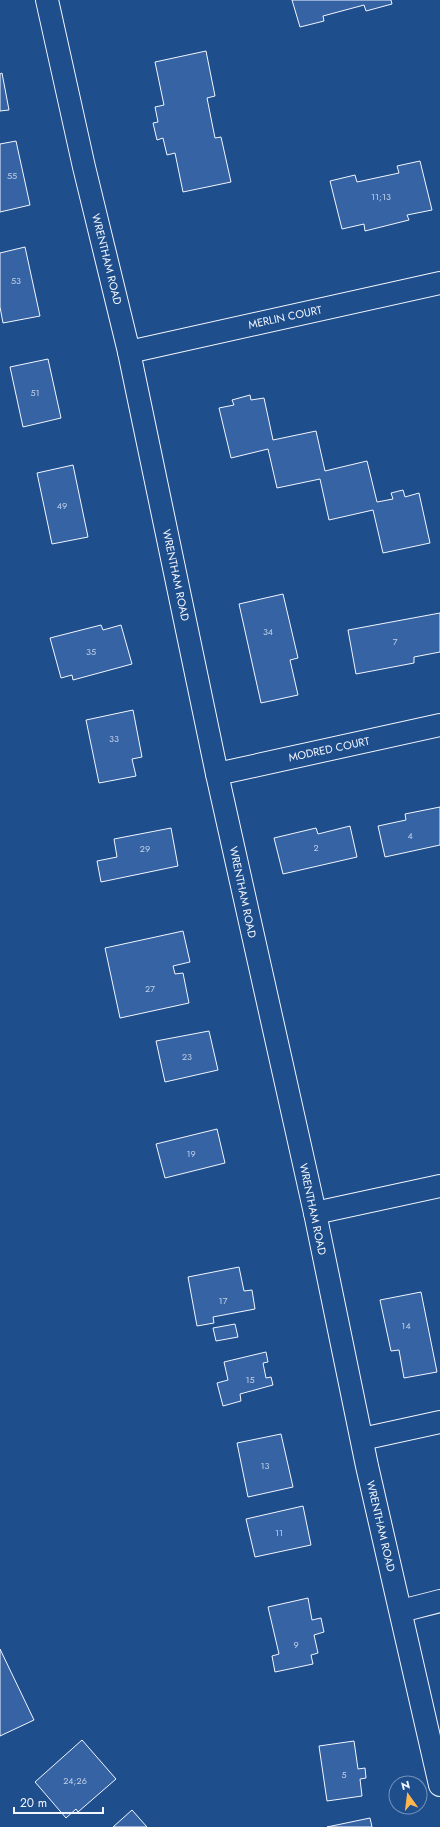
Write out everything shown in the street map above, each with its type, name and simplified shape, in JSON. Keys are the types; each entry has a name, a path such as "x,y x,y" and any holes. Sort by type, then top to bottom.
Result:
{"street":[{"name":"WRENTHAM ROAD","path":"48,0 84,167 129,352 217,774 315,1213 362,1439 440,1785"},
{"name":"MERLIN COURT","path":"129,352 440,283"},
{"name":"MODRED COURT","path":"217,774 440,724"},
{"path":"315,1213 440,1186"},
{"path":"362,1439 440,1422"},
{"path":"401,1611 440,1601"}],"building":[{"path":"292,0 391,0 392,4 366,11 364,5 323,16 324,21 300,27"},
{"path":"206,51 215,96 207,98 215,138 221,137 231,182 183,192 175,153 167,155 163,138 157,140 153,123 158,122 155,107 164,105 155,62"},
{"path":"2,73 9,110 0,111 0,74"},
{"path":"16,141 30,205 0,212 0,144"},
{"path":"420,161 432,210 407,215 409,220 365,231 364,224 342,229 330,181 355,175 357,182 399,173 397,166"},
{"path":"25,247 40,316 3,323 0,307 0,253"},
{"path":"48,359 61,418 23,427 10,367"},
{"path":"250,395 251,400 264,398 273,440 316,431 325,471 367,461 377,502 393,499 391,493 403,490 405,497 419,493 430,543 383,553 373,510 329,520 320,479 277,488 268,449 231,458 219,408 234,405 232,400"},
{"path":"73,465 88,537 52,544 37,473"},
{"path":"283,594 298,658 290,660 298,695 261,703 239,604"},
{"path":"440,613 440,652 414,657 414,663 356,674 348,630"},
{"path":"101,625 103,630 121,625 132,664 73,680 72,675 61,678 50,638"},
{"path":"133,710 142,757 132,759 136,776 99,783 86,720"},
{"path":"440,807 440,845 385,857 378,826 406,820 405,814"},
{"path":"350,826 357,857 283,874 274,838 316,828 318,834"},
{"path":"171,828 178,866 101,882 97,861 117,857 114,839"},
{"path":"183,931 190,962 173,966 175,974 183,973 189,1003 120,1018 105,948"},
{"path":"209,1031 218,1070 165,1082 156,1041"},
{"path":"217,1129 225,1163 165,1178 156,1144"},
{"path":"239,1267 244,1291 252,1290 255,1309 213,1317 214,1323 197,1326 188,1277"},
{"path":"421,1292 437,1372 404,1378 399,1350 391,1351 380,1300"},
{"path":"235,1324 238,1337 216,1341 213,1328"},
{"path":"266,1352 268,1362 263,1363 266,1378 271,1377 273,1385 240,1394 241,1401 223,1406 217,1383 228,1380 224,1362"},
{"path":"281,1434 293,1487 248,1497 237,1443"},
{"path":"303,1506 311,1545 255,1557 246,1519"},
{"path":"308,1598 312,1620 321,1618 324,1632 314,1635 318,1653 311,1655 313,1664 275,1672 272,1656 279,1654 268,1607"},
{"path":"0,1649 34,1720 0,1736"},
{"path":"82,1740 116,1779 78,1812 76,1809 66,1818 35,1782"},
{"path":"354,1741 358,1769 365,1768 366,1778 360,1779 362,1796 327,1801 319,1746"},
{"path":"132,1810 147,1827 113,1827"},
{"path":"370,1818 372,1827 327,1827"}]}
